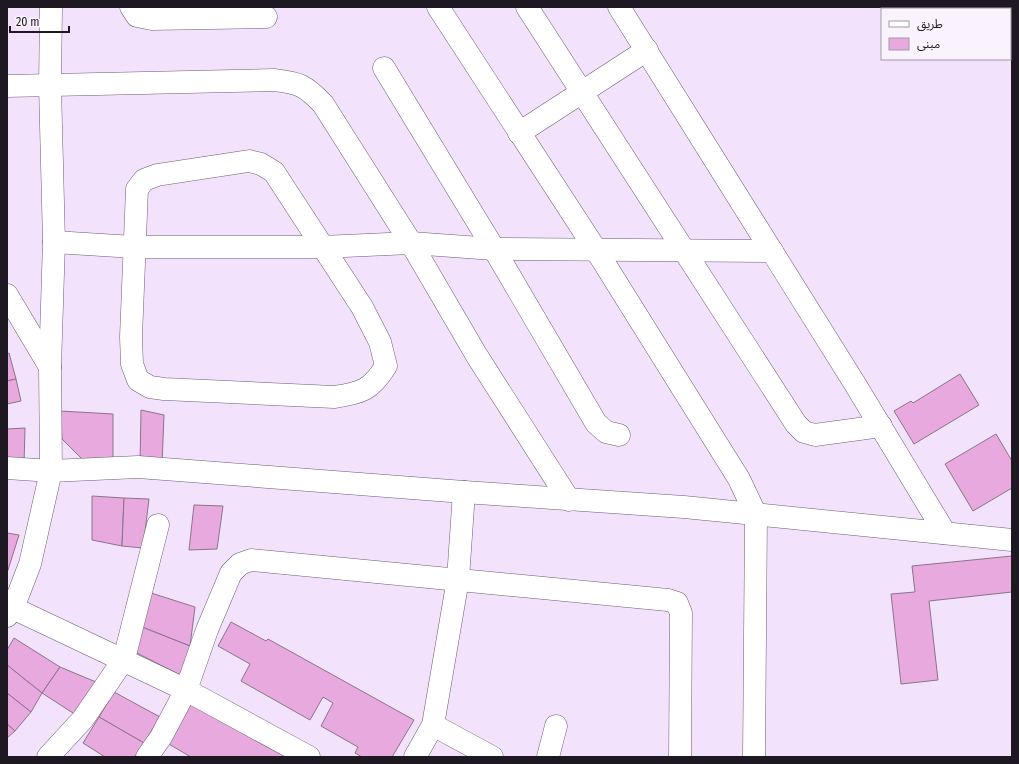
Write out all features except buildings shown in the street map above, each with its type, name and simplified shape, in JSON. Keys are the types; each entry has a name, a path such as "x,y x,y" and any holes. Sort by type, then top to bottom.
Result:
{"street":[{"path":"52,7 50,86 54,242 50,367 51,471 30,564 10,612 124,660 186,690 309,757"},
{"path":"131,7 137,16 152,20 266,17"},
{"path":"438,7 596,250 739,479 756,515 754,757"},
{"path":"527,7 796,424 804,432 815,435 881,426"},
{"path":"620,7 881,426 945,533"},
{"path":"520,133 647,50"},
{"path":"384,68 494,249 596,422 606,432 619,435"},
{"path":"7,86 274,80 293,82 309,90 323,104 411,243 477,356 569,500"},
{"path":"249,161 261,164 274,172 322,247 362,307 380,342 386,366 376,381 357,394 334,397 164,389 150,387 138,380 132,364 131,337 137,189 144,180 157,175 249,161"},
{"path":"54,242 134,247 322,247 411,243 494,249 772,251"},
{"path":"7,295 50,367"},
{"path":"7,468 51,471 138,467 569,500 684,507 1012,540"},
{"path":"416,757 434,725 458,579 464,492"},
{"path":"48,757 83,719 124,660 158,525"},
{"path":"147,757 161,737 186,690 207,630 231,573 240,564 251,560 668,600 678,603 681,613 680,757"},
{"path":"434,725 492,757"},
{"path":"548,757 556,726"}]}
